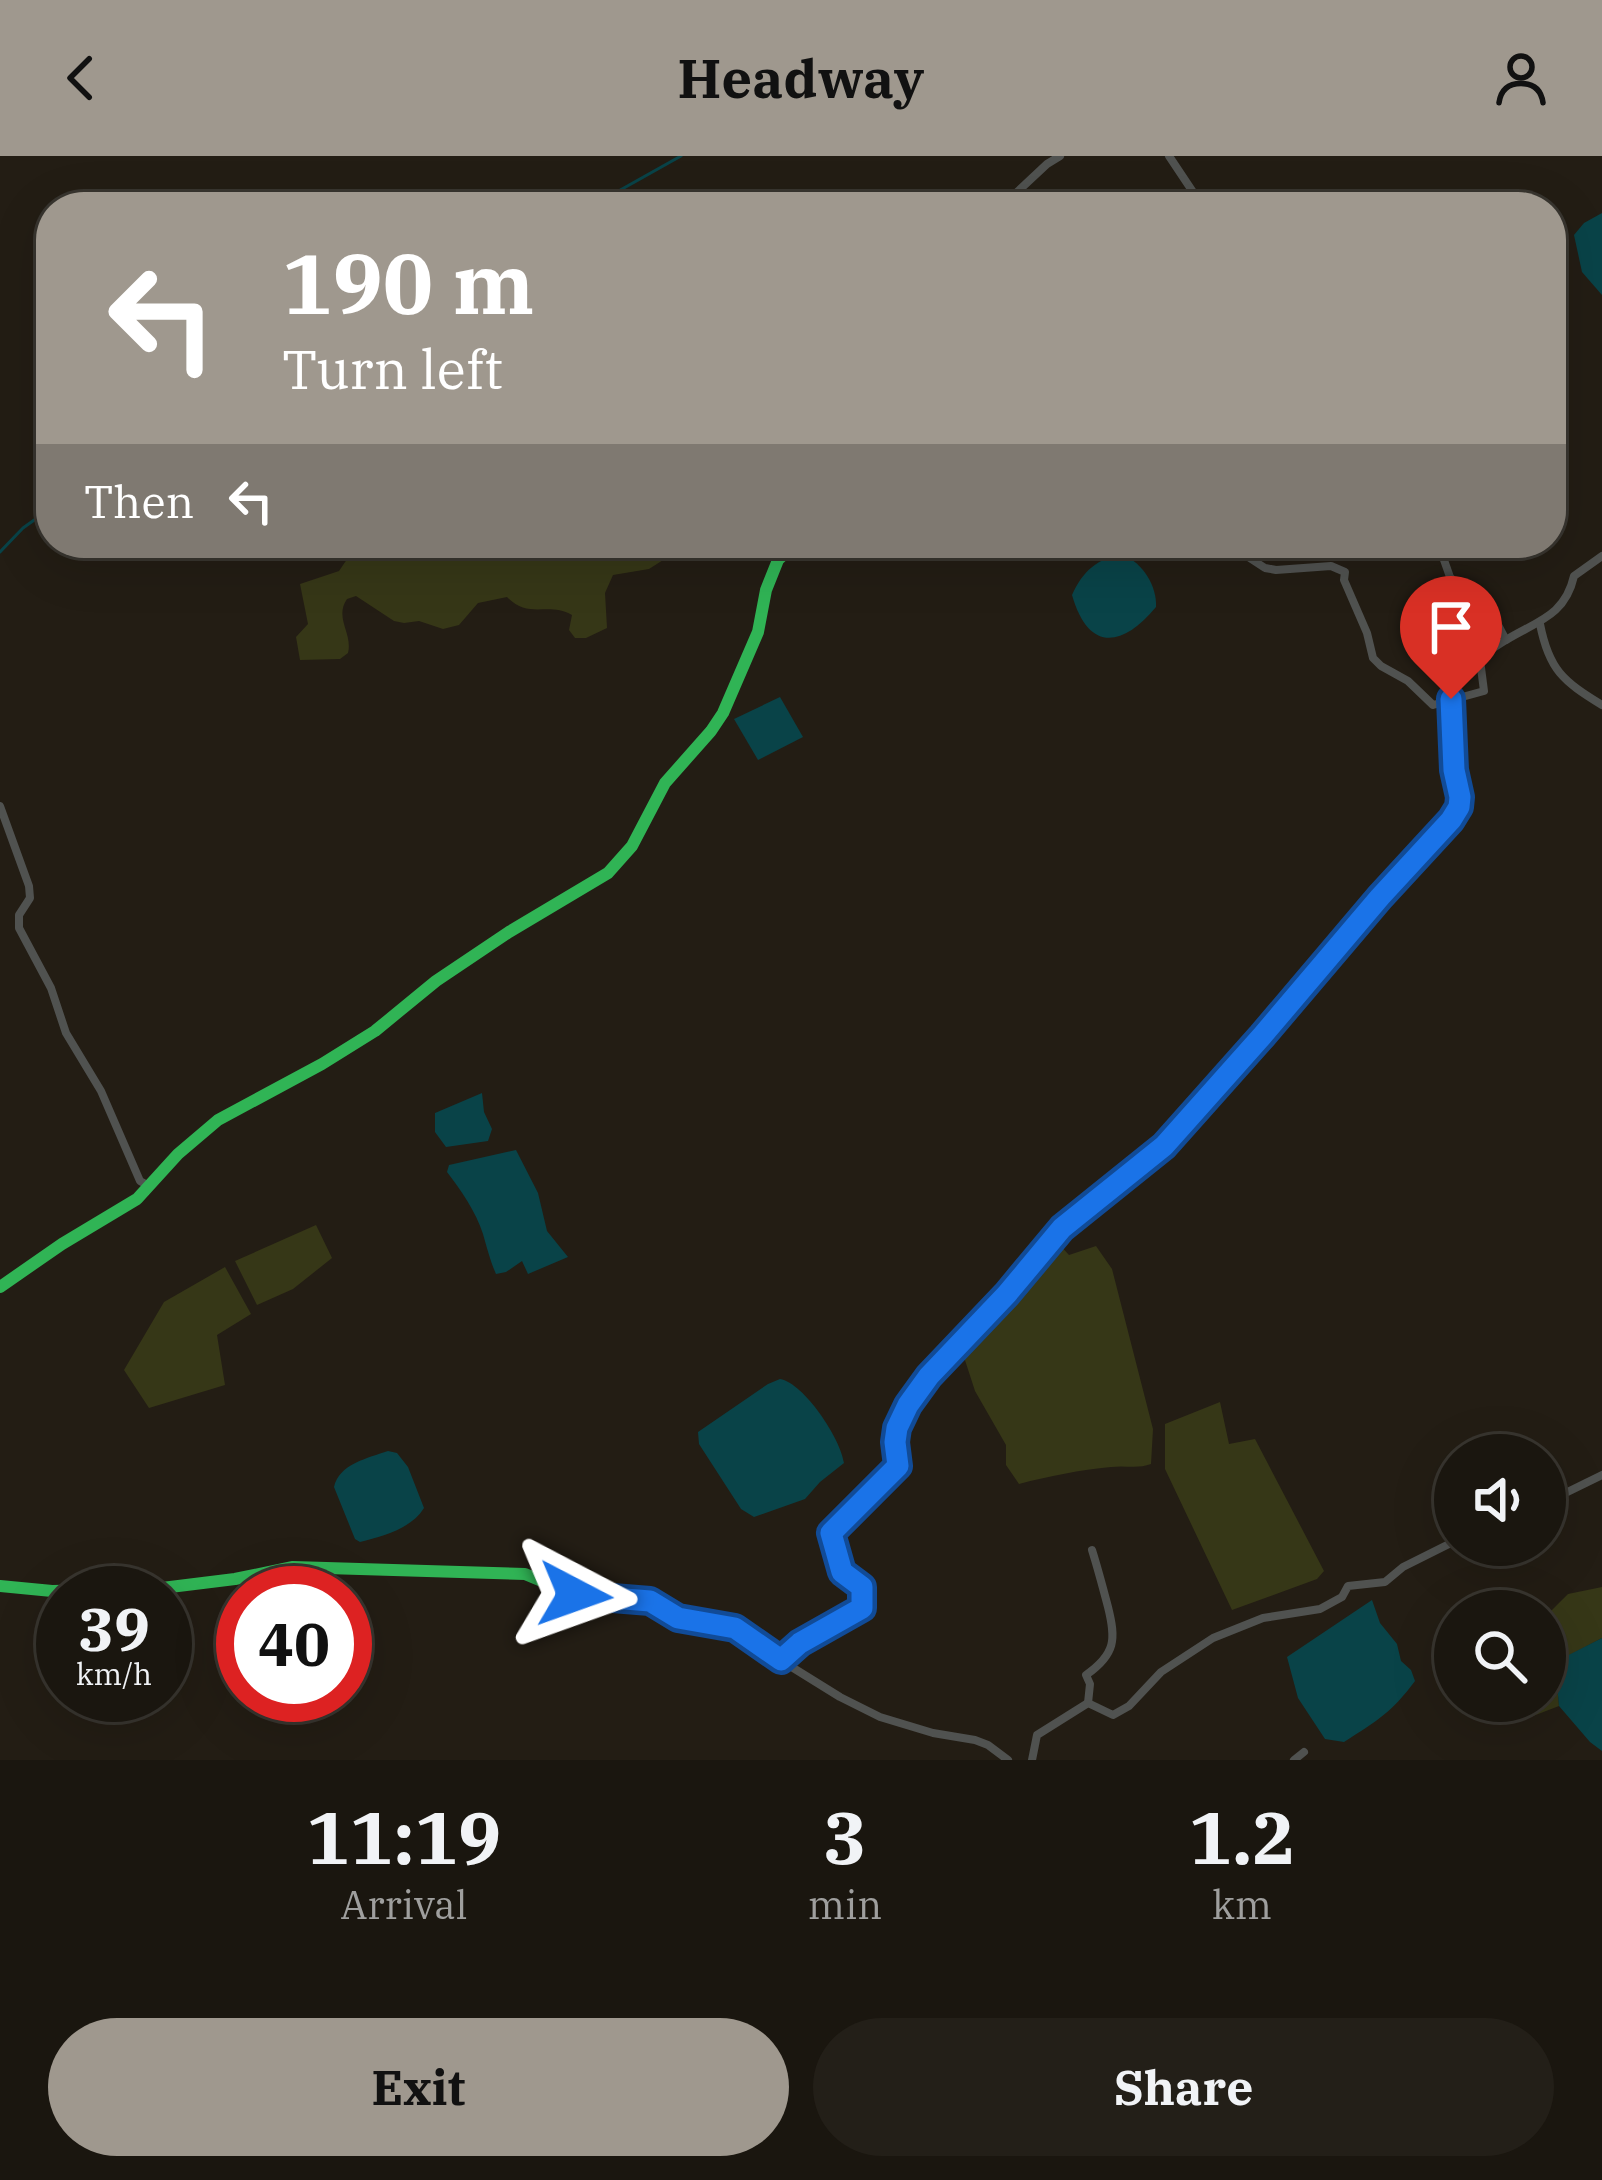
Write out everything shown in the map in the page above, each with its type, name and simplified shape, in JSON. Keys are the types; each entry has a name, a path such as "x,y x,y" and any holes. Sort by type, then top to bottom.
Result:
{"street":[{"path":"1015,192 1060,156"},
{"path":"1169,156 1193,192"},
{"path":"1250,558 1276,570 1331,566 1345,572 1373,658 1433,704 1484,691 1480,661 1484,654 1540,624 1572,591 1574,576 1602,556"},
{"path":"0,1287 137,1199 218,1120 375,1031 454,969 608,873 632,846 665,783 723,712 758,632 766,590 780,558"},
{"path":"1443,558 1460,588 1485,600 1505,640"},
{"path":"1540,624 1552,665 1602,705"},
{"path":"781,1660 800,1643 862,1608 862,1587 842,1572 831,1533 898,1466 897,1428 929,1376 1062,1228 1164,1146 1451,820 1460,797 1451,699"},
{"path":"0,806 30,898 19,915 19,928 44,974 66,1033 101,1090 140,1181 149,1186"},
{"path":"1566,1493 1602,1475"},
{"path":"1088,1703 1086,1675 1110,1649 1115,1630 1092,1550"},
{"path":"1088,1703 1113,1715 1129,1706 1161,1672 1214,1638 1263,1618 1320,1609 1342,1597 1348,1586 1385,1582 1434,1552"},
{"path":"0,1586 66,1591 154,1589 235,1580 293,1567 525,1574 575,1595 650,1601 678,1618 735,1628 880,1717 975,1740 1008,1760"},
{"path":"1032,1760 1037,1735 1088,1703"},
{"path":"1294,1760 1304,1752"}],"shaded area":[{"path":"348,558 666,558 649,569 613,575 605,593 607,628 586,638 575,638 569,630 572,615 523,608 507,597 478,603 459,625 443,629 419,621 394,621 356,596 347,599 342,613 348,653 340,659 300,660 296,637 308,624 300,584 339,571"},
{"path":"316,1225 332,1258 293,1289 257,1305 235,1261"},
{"path":"1056,1241 1069,1255 1096,1246 1112,1269 1153,1429 1151,1464 1019,1484 1006,1465 1006,1445 975,1391 963,1354"},
{"path":"225,1267 251,1314 217,1335 225,1385 149,1408 124,1370 164,1302"},
{"path":"1220,1402 1229,1444 1255,1439 1324,1571 1317,1579 1232,1610 1165,1469 1165,1424"},
{"path":"1602,1587 1602,1638 1566,1657 1566,1596"}],"water":[{"path":"1602,213 1602,295 1582,272 1574,235"},
{"path":"1128,558 1137,564 1154,591 1156,607 1130,631 1107,638 1087,626 1072,595 1092,567 1106,559"},
{"path":"780,697 803,737 758,760 734,719"},
{"path":"482,1093 492,1129 488,1141 446,1147 435,1132 435,1113"},
{"path":"516,1150 538,1193 547,1231 568,1257 528,1274 522,1261 496,1274 476,1218 447,1172 449,1165"},
{"path":"780,1379 800,1390 820,1414 844,1463 805,1499 754,1517 741,1509 699,1444 698,1432"},
{"path":"388,1451 397,1453 408,1467 424,1508 404,1526 360,1542 334,1487 348,1467"},
{"path":"1372,1600 1380,1623 1397,1644 1401,1661 1415,1681 1391,1708 1356,1735 1344,1742 1325,1739 1298,1698 1287,1657"},
{"path":"1602,1638 1602,1751 1566,1714 1566,1656"}],"waterway":[{"path":"617,192 681,156"},
{"path":"0,552 36,519"}],"traffic: fast":[{"path":"0,1287 137,1199 218,1120 375,1031 436,981 608,873 632,846 665,783 723,713 758,632 766,590 780,558"},
{"path":"0,1586 52,1591 154,1589 293,1567 525,1574 575,1595 650,1601 678,1618 735,1628 781,1660 800,1643 863,1608 862,1596"}],"traffic: slow":[{"path":"862,1596 862,1587 842,1572 831,1533 897,1465 897,1430 928,1376 1055,1235 1156,1153 1284,1011"}],"traffic: jam":[{"path":"1284,1011 1459,807 1451,699"}],"route":[{"path":"575,1595 650,1601 678,1618 735,1628 781,1660 800,1643 862,1608 862,1587 842,1572 831,1533 898,1466 897,1428 908,1405 1049,1241 1164,1146 1451,820 1460,797 1451,699"}]}
